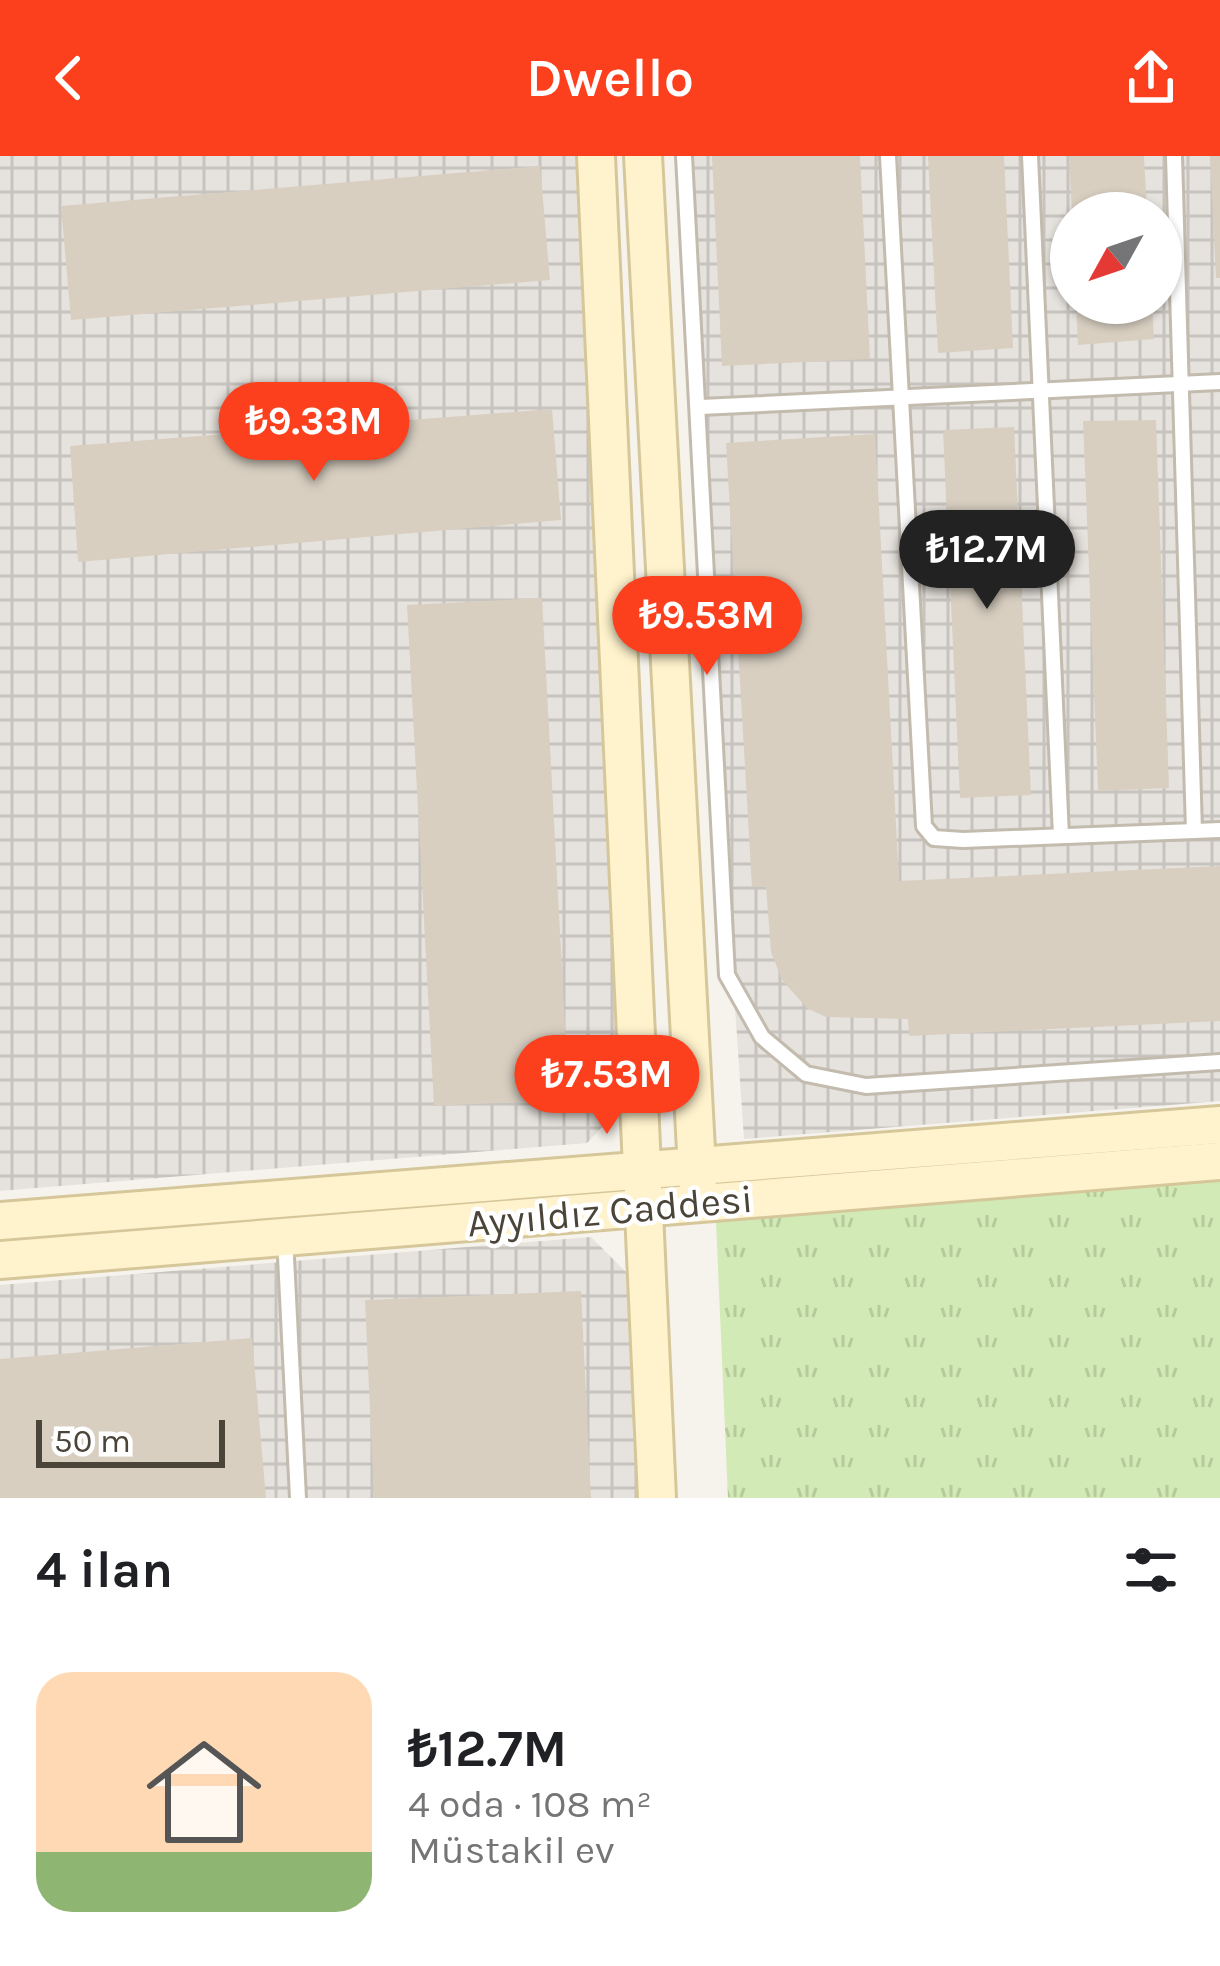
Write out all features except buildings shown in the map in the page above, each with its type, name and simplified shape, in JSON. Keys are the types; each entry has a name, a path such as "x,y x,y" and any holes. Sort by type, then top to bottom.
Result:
{"street":[{"path":"596,156 646,1170 657,1498"},
{"path":"644,156 699,1203"},
{"name":"Ayyıldız Caddesi","path":"0,1221 1220,1125"},
{"name":"Ayyıldız Caddesi","path":"0,1260 1220,1161"}],"lane":[{"path":"684,156 728,975 762,1037 806,1074 866,1086 1220,1062"},
{"path":"888,156 924,826 934,838 1220,830"},
{"path":"1030,156 1061,836"},
{"path":"1174,156 1195,831"},
{"path":"701,407 1220,382"},
{"path":"285,1237 298,1498"}],"shaded area":[{"path":"0,156 577,156 625,1103 587,1143 0,1191"},
{"path":"677,156 1220,156 1220,1101 744,1139"},
{"path":"591,1237 633,1279 644,1498 0,1498 0,1285"}],"green space":[{"path":"1220,1181 1220,1498 728,1498 716,1222"}]}
